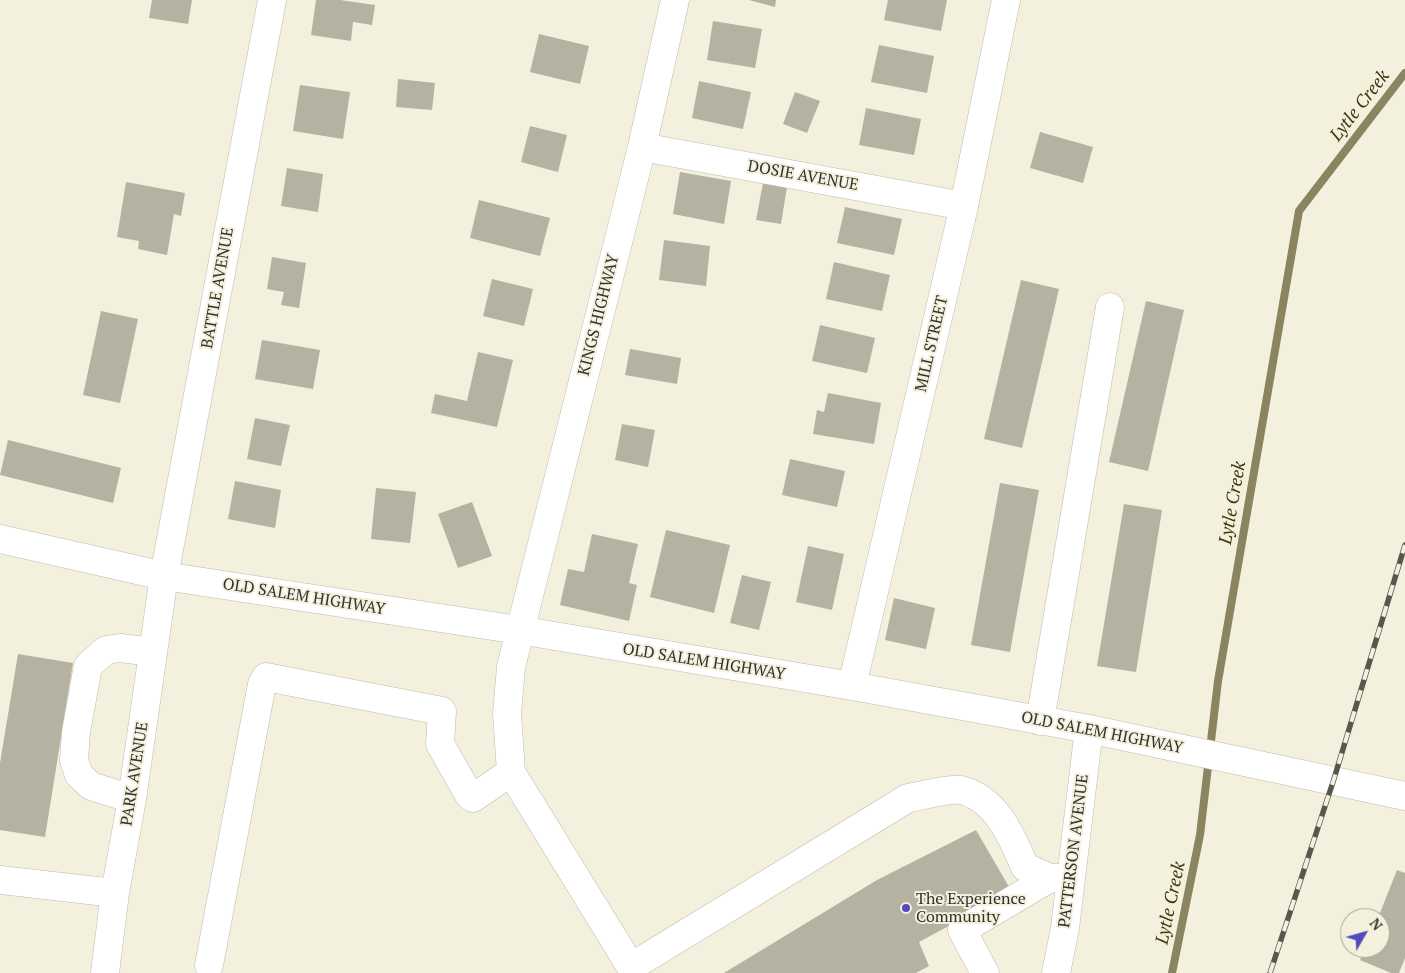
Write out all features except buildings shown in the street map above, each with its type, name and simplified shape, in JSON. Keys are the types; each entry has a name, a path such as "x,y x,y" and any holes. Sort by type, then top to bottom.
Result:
{"street":[{"name":"BATTLE AVENUE","path":"164,576 272,0"},
{"name":"KINGS HIGHWAY","path":"511,772 507,714 511,667 642,147 675,0"},
{"name":"MILL STREET","path":"852,686 964,206 1006,0"},
{"name":"DOSIE AVENUE","path":"642,147 964,206"},
{"path":"1040,721 1110,307"},
{"name":"OLD SALEM HIGHWAY","path":"0,539 164,576 519,630 852,686 1089,730 1405,796"},
{"name":"PARK AVENUE","path":"105,973 115,893 132,799 164,576"},
{"path":"132,799 91,786 79,775 74,760 76,732 88,666 106,650 120,648 153,652"},
{"path":"209,964 262,684 266,677 442,711 440,744 469,795 473,798 511,772 631,967 908,798 960,790 982,800 1007,827 1025,867 1061,878"},
{"name":"PATTERSON AVENUE","path":"1056,973 1065,928 1061,878 1089,730"},
{"path":"985,973 962,930 1061,878"},
{"path":"0,880 115,893"}],"waterway":[{"name":"Lytle Creek","path":"1172,973 1200,835 1218,681 1299,211 1405,73"}],"railway":[{"path":"1270,973 1333,782 1405,545"}],"place":[{"name":"The Experience Community","path":"906,908"}]}
